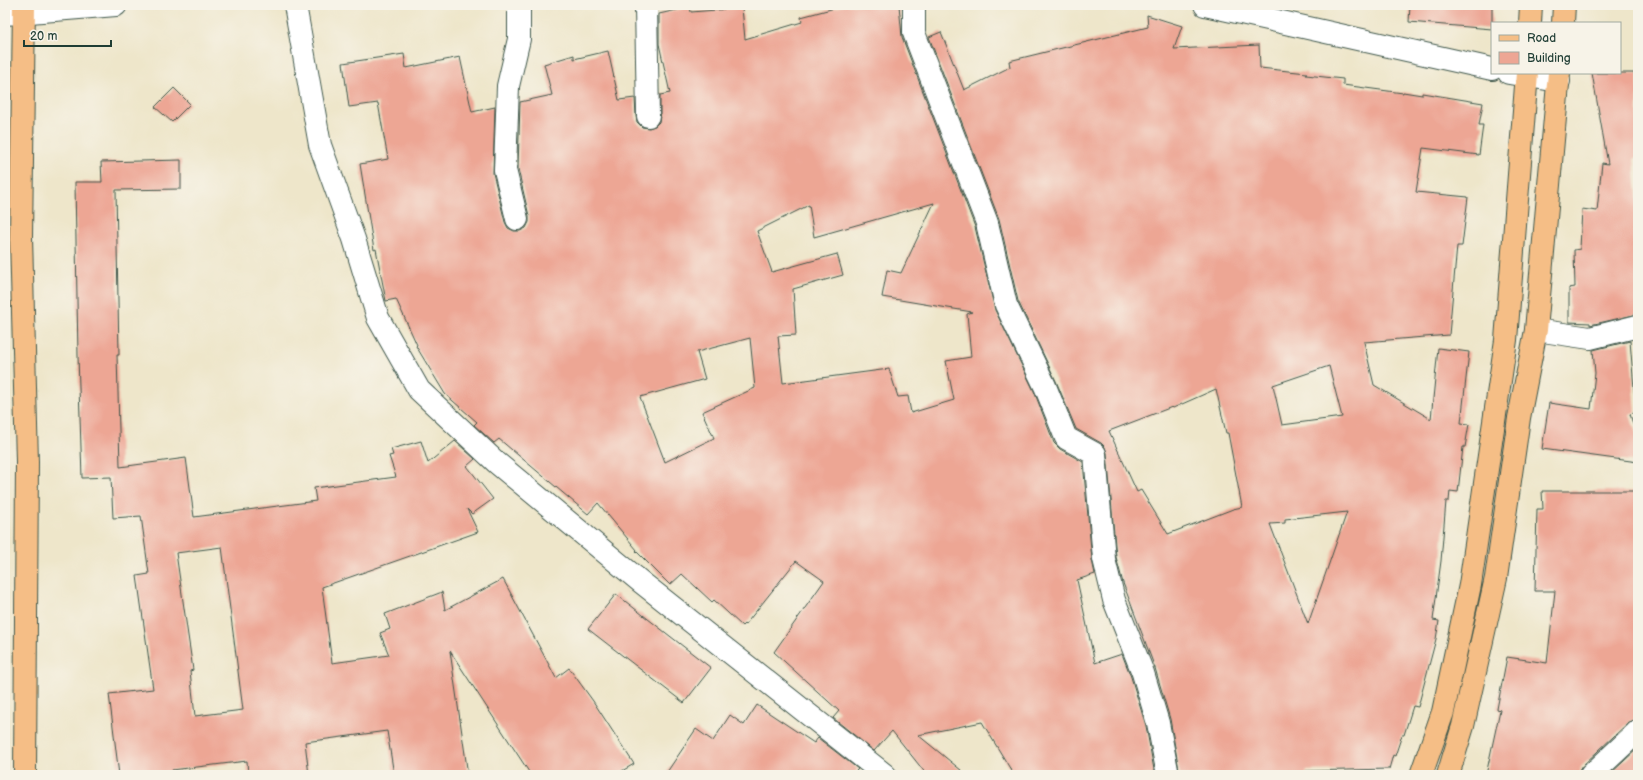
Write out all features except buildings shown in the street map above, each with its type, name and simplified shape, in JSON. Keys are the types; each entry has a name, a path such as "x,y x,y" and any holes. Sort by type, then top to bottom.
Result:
{"main road":[{"path":"1530,22 1531,5"},
{"path":"1563,22 1564,5"},
{"path":"18,10 27,462 25,775"},
{"path":"1422,775 1443,712 1470,585 1506,340 1521,74"},
{"path":"1448,775 1463,726 1496,578 1519,418 1536,330 1559,77"}],"street":[{"path":"18,10 116,5"},
{"path":"295,5 320,145 354,239 378,318 419,390 497,463 635,577 885,775"},
{"path":"517,219 505,170 508,86 519,39 519,5"},
{"path":"646,5 648,116"},
{"path":"914,5 914,33 987,223 1006,305 1045,386 1066,438 1095,454 1104,559 1114,600 1143,673 1158,723 1168,775"},
{"path":"1205,5 1491,69"},
{"path":"1521,74 1559,77"},
{"path":"1536,330 1590,338 1638,326"},
{"path":"1591,775 1638,731"}]}
